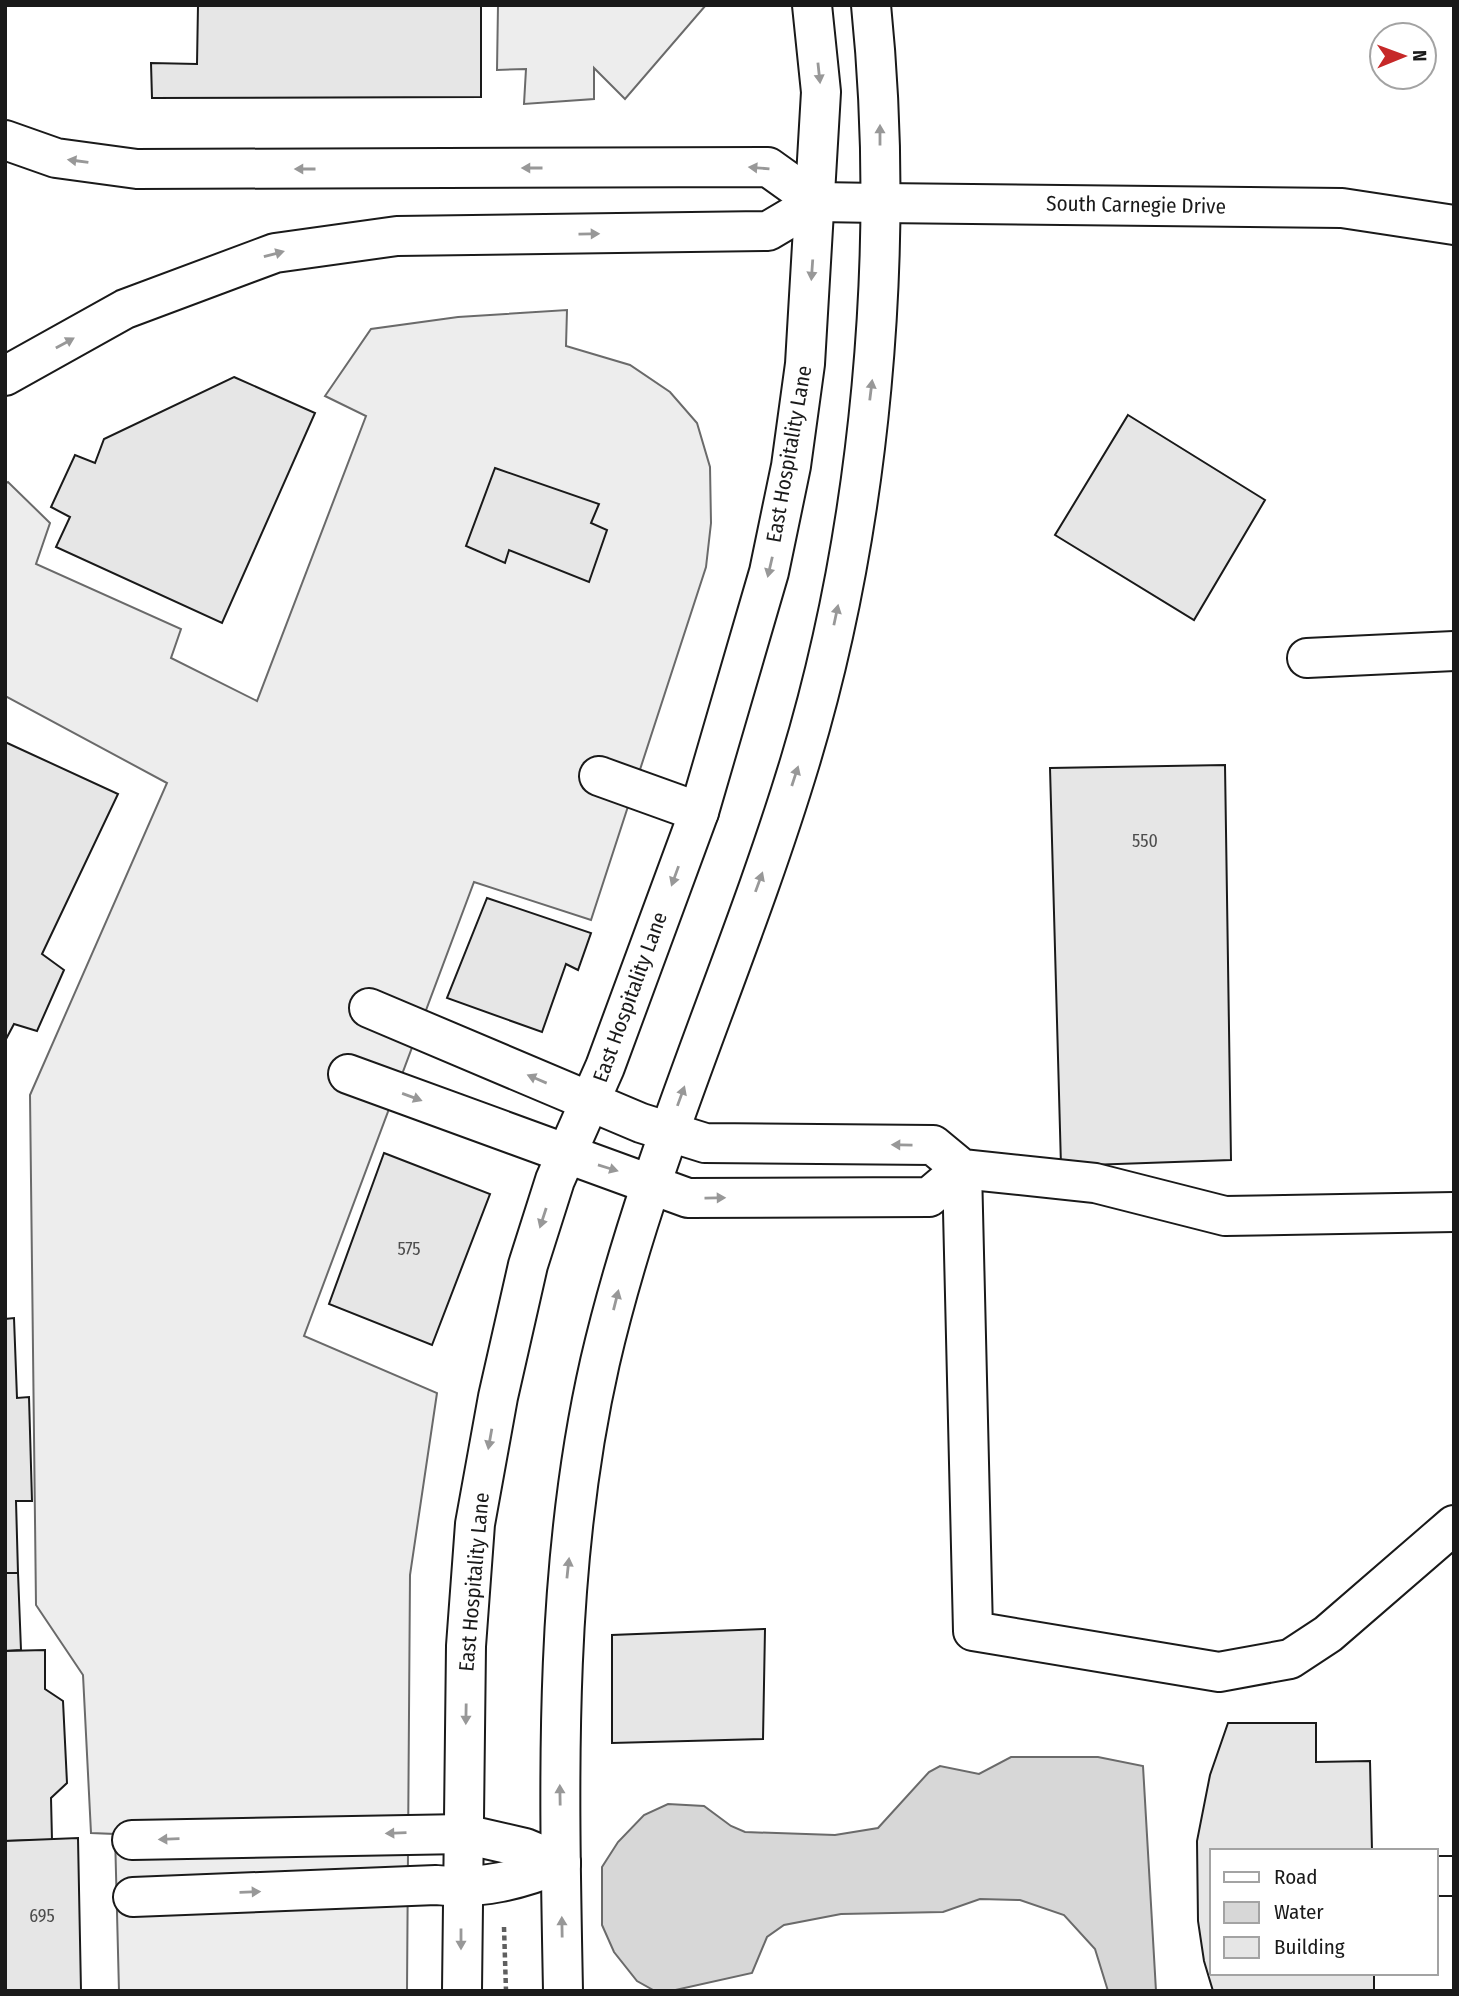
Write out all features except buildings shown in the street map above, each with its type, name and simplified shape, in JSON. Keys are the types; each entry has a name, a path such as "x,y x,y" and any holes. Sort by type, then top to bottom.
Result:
{"main road":[{"name":"East Hospitality Lane","path":"461,1991 466,1646 475,1524 498,1397 528,1265 567,1154 590,1102 699,812 769,572 791,466 806,364 821,92 812,5"},
{"path":"563,1991 559,1731 564,1614 574,1507 599,1366 650,1183 774,841 822,682 841,591 873,371 880,203 880,94 872,5"},
{"path":"5,140 56,158 137,169 768,167 817,202 768,231 397,236 275,253 125,309 5,376"},
{"name":"South Carnegie Drive","path":"817,202 1342,208 1454,225"},
{"path":"1307,658 1454,651"},
{"path":"599,776 699,812"},
{"path":"369,1009 590,1102 668,1133 705,1143 933,1145 962,1169 1095,1183 1225,1216 1454,1212"},
{"path":"348,1074 688,1198 929,1197 962,1169"},
{"path":"962,1169 973,1631 1219,1672 1290,1659 1328,1634 1454,1525"},
{"path":"132,1840 464,1834 525,1849 561,1863"},
{"path":"133,1897 436,1885 462,1888 522,1879 561,1863"}],"path":[{"path":"504,1927 506,1991"}],"shaded area":[{"path":"498,5 706,5 625,99 594,68 594,99 524,104 526,69 497,70"},
{"path":"567,310 566,346 630,365 670,392 697,423 710,467 711,523 706,567 591,920 474,882 304,1336 437,1393 410,1575 407,1991 119,1991 115,1834 91,1833 83,1675 36,1605 30,1095 167,783 5,696 5,484 8,482 50,523 36,564 181,629 171,658 257,701 366,416 325,396 371,329 458,317"}],"water":[{"path":"1011,1757 1098,1757 1143,1766 1156,1991 1108,1991 1095,1949 1064,1915 1020,1900 980,1899 943,1912 841,1914 784,1925 767,1937 752,1973 671,1991 655,1991 637,1981 614,1952 602,1925 602,1867 618,1842 644,1815 668,1804 704,1806 731,1826 745,1832 835,1835 878,1828 929,1772 940,1766 979,1774"}]}
